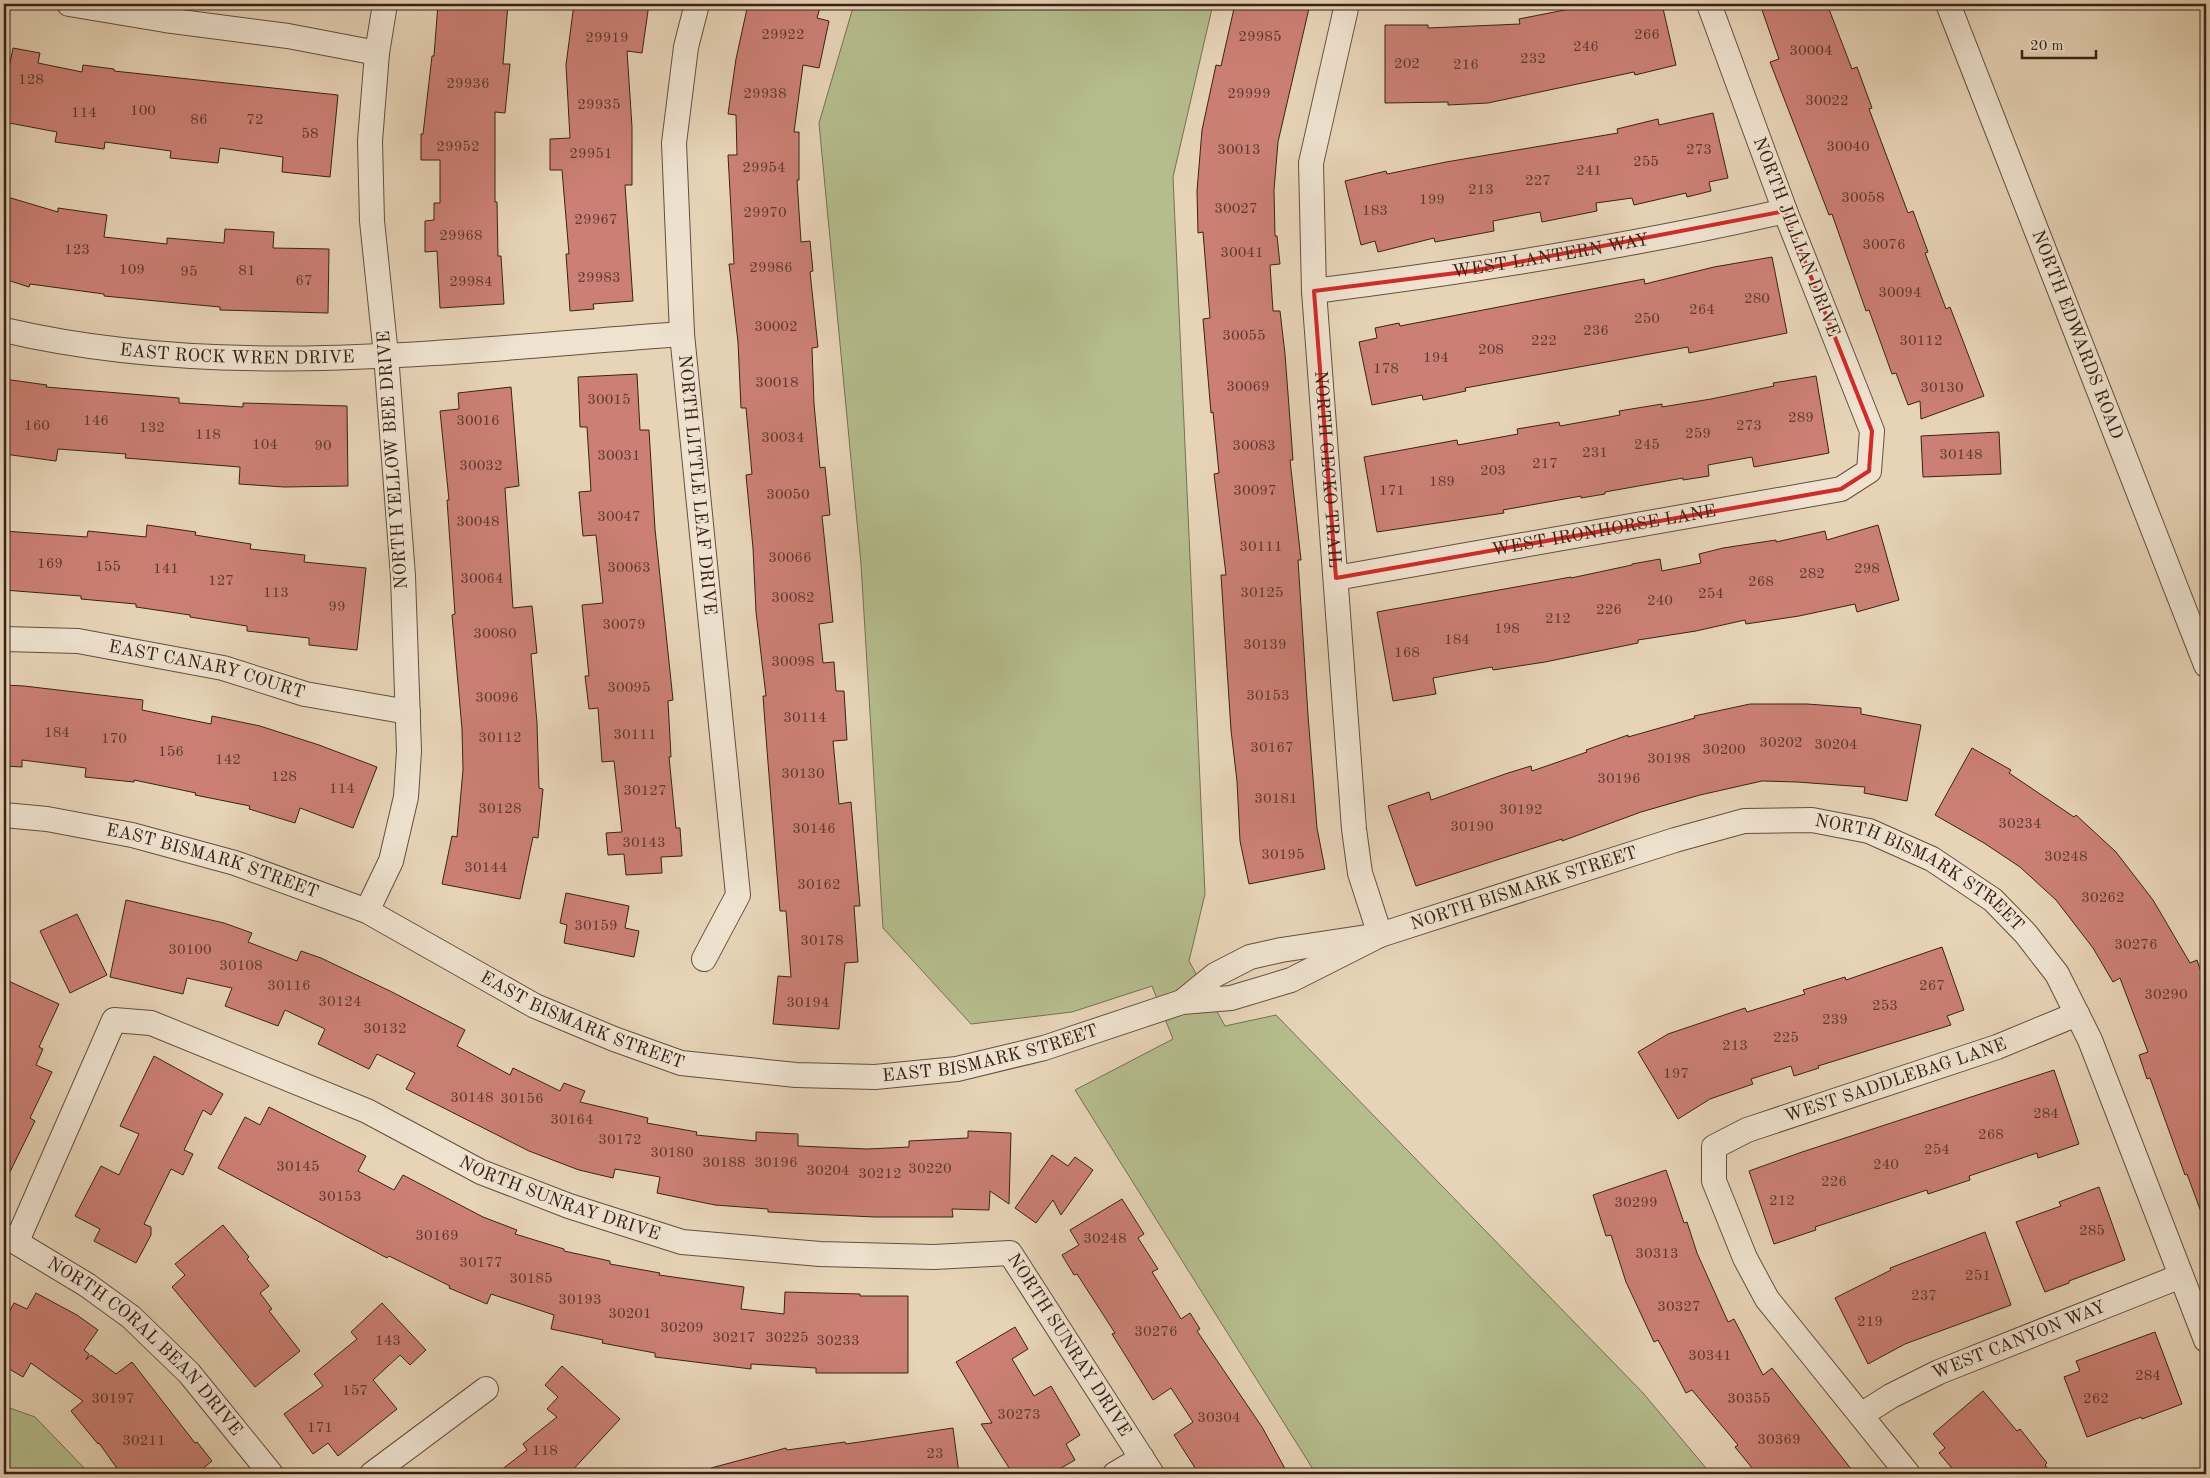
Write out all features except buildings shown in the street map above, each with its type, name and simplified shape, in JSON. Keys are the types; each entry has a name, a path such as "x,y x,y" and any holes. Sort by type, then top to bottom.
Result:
{"street":[{"path":"69,4 165,20 288,36 377,54"},
{"name":"NORTH YELLOW BEE DRIVE","path":"368,911 391,861 406,797 410,750 403,576 386,355 372,221 370,142 377,54 385,4"},
{"name":"NORTH LITTLE LEAF DRIVE","path":"697,4 686,47 674,143 682,334 738,895 704,959"},
{"name":"NORTH GECKO TRAIL","path":"1347,4 1311,163 1314,291 1354,829 1360,873 1380,935"},
{"name":"NORTH JILLIAN DRIVE","path":"1709,4 1785,212 1872,431 1869,471"},
{"name":"NORTH EDWARDS ROAD","path":"1948,4 2206,666"},
{"name":"WEST LANTERN WAY","path":"1314,291 1482,269 1706,229 1785,212"},
{"name":"EAST ROCK WREN DRIVE","path":"4,330 49,340 184,356 322,359 682,334"},
{"name":"WEST IRONHORSE LANE","path":"1336,578 1841,489 1869,471"},
{"name":"EAST CANARY COURT","path":"4,639 78,641 223,668 305,694 408,712"},
{"name":"EAST BISMARK STREET","path":"4,815 47,819 132,835 235,863 368,911 535,1006 680,1063 796,1075 875,1077 957,1069 1044,1048 1182,1002 1231,998 1291,980 1380,935"},
{"name":"NORTH BISMARK STREET","path":"1380,935 1675,840 1744,821 1812,820 1869,831 1932,859 1993,900 2026,934 2057,974 2090,1040 2206,1340"},
{"name":"EAST BISMARK STREET","path":"1182,1002 1214,976 1250,958 1380,935"},
{"path":"1250,958 1258,990"},
{"name":"WEST SADDLEBAG LANE","path":"1861,1415 1767,1299 1758,1283 1745,1258 1714,1181 1714,1147 1747,1130 1997,1047 2077,1014"},
{"name":"NORTH SUNRAY DRIVE","path":"10,1238 114,1020 151,1024 368,1110 481,1172 568,1206 682,1242 820,1254 934,1257 1010,1252 1147,1466"},
{"name":"NORTH CORAL BEAN DRIVE","path":"10,1238 87,1285 131,1317 189,1373 271,1474"},
{"name":"WEST CANYON WAY","path":"1861,1415 1891,1396 1939,1372 2181,1276"},
{"path":"372,1474 486,1388"},
{"path":"1861,1415 1908,1474"},
{"path":"1115,1474 1147,1466"}],"highlighted area":[{"path":"1785,211 1872,431 1869,471 1841,489 1336,578 1314,291 1472,271"}],"green space":[{"path":"854,4 1213,4 1173,177 1205,894 1189,961 1225,1026 1276,1015 1643,1393 1711,1474 1316,1474 1075,1090 1173,1039 1152,986 1072,1012 971,1024 883,928 861,564 819,123"},
{"path":"4,1406 35,1417 90,1474 4,1474"}]}
